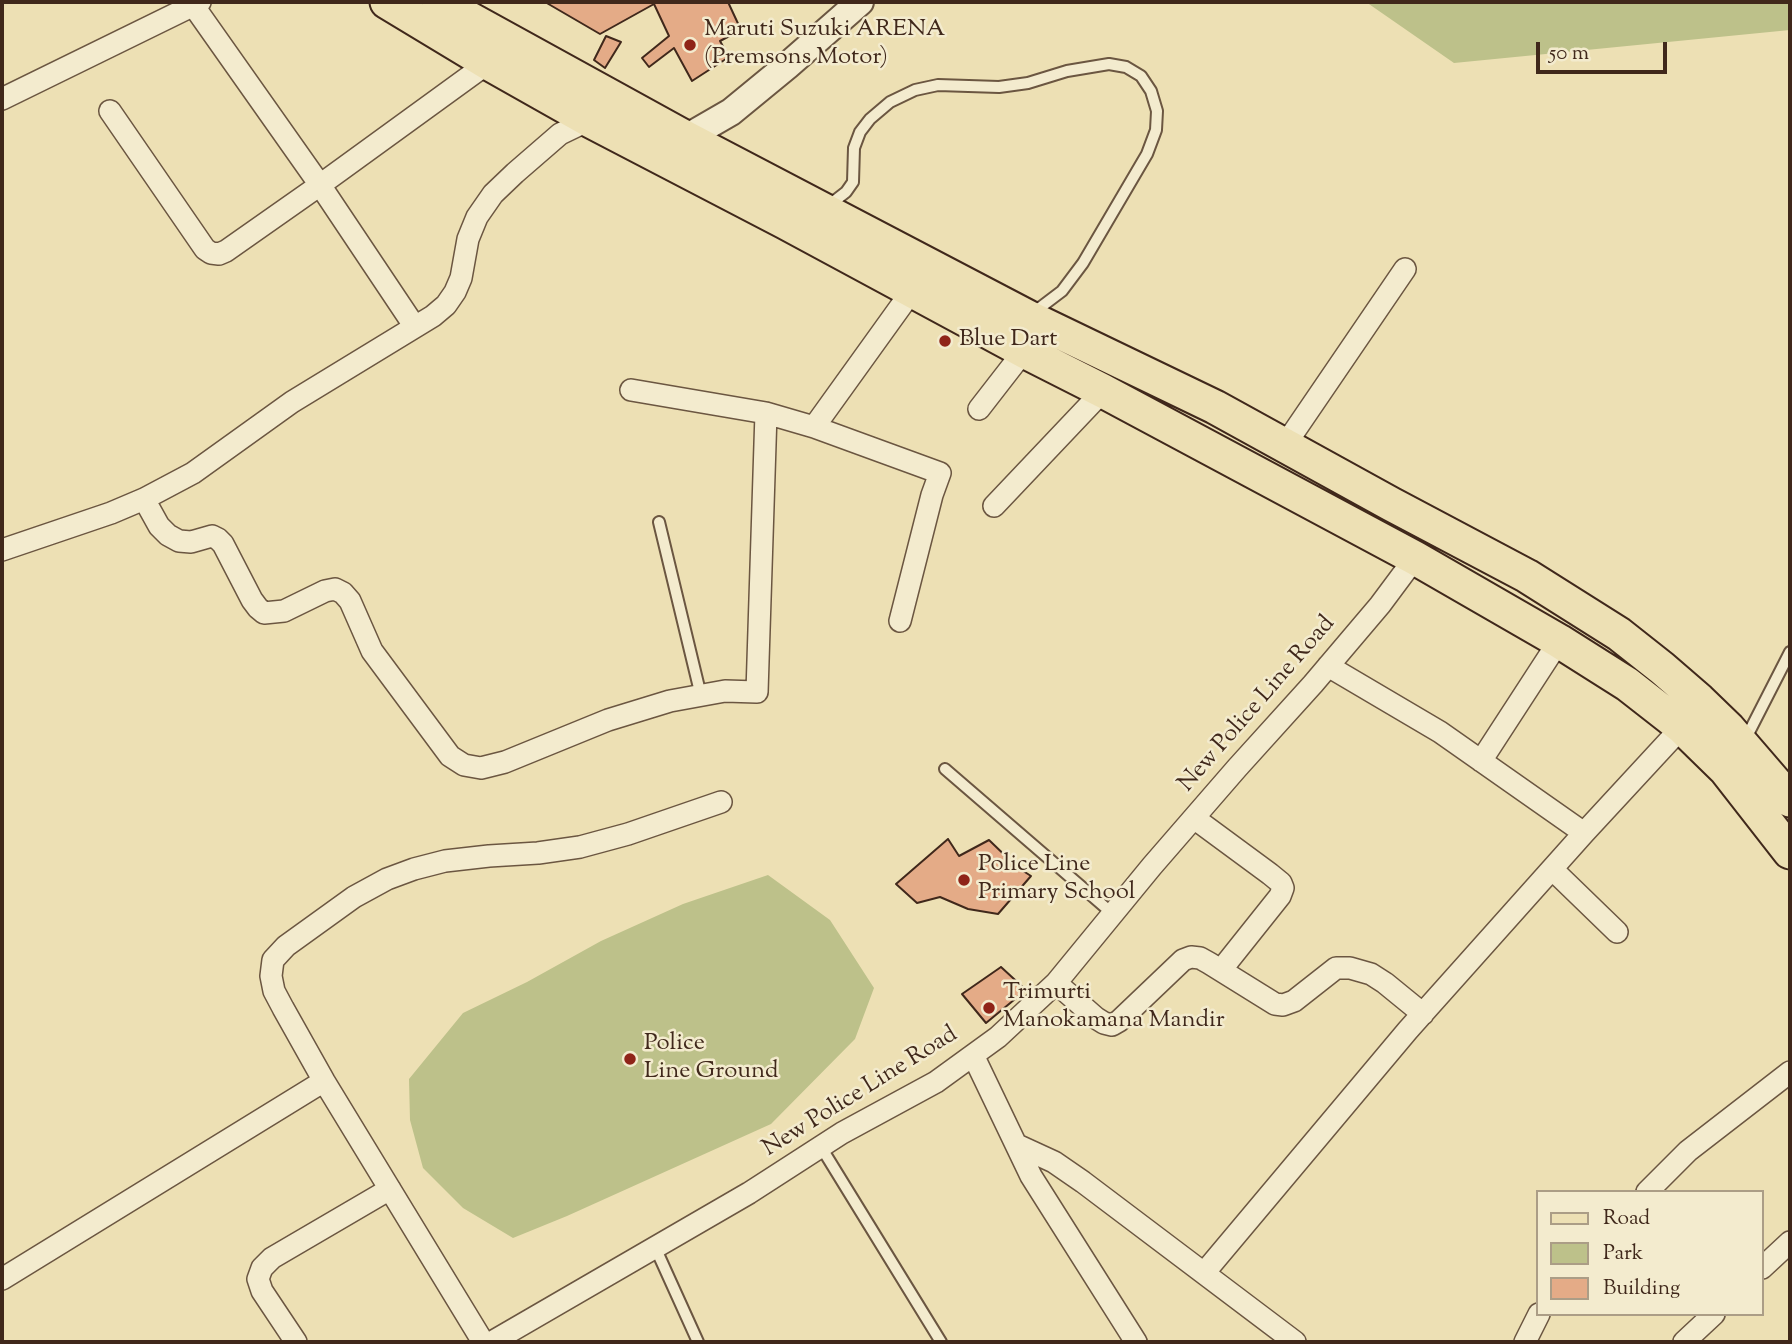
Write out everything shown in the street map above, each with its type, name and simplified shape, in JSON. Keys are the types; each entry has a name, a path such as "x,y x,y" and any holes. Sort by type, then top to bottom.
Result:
{"main road":[{"path":"387,2 589,120 677,149 823,210 1024,351 1415,558 1559,642 1627,684 1682,727 1726,770 1790,852"},
{"path":"439,2 677,149 921,278 1028,317 1215,407 1391,505 1527,576 1619,634 1662,668 1699,700 1743,745 1790,800"}],"street":[{"path":"677,149 788,66 860,2"},
{"path":"2,99 197,4 415,327"},
{"path":"110,111 205,249 219,254 320,185 488,63"},
{"path":"2,550 111,513 193,473 292,402 433,316 456,292 468,239 477,217 493,194 560,134 589,120"},
{"path":"1285,445 1405,269"},
{"path":"814,426 921,278"},
{"path":"979,409 1024,351"},
{"path":"631,390 766,413 814,426 940,473 900,621"},
{"path":"994,506 1102,391"},
{"path":"144,499 159,526 168,536 191,542 212,536 218,539 252,600 264,613 284,611 325,591 335,589 343,593 350,601 372,651 450,756 464,765 481,768 505,762 608,720 670,701 725,691 757,692 766,413"},
{"name":"New Police Line Road","path":"492,1342 749,1193 842,1133 936,1082 998,1037 1056,983 1194,818 1380,605 1415,558"},
{"path":"1481,761 1559,642"},
{"path":"1328,666 1440,732 1584,833"},
{"path":"1203,1273 1423,1014 1682,727"},
{"path":"482,1342 324,1081 283,1008 274,991 271,976 273,960 286,946 343,905 387,879 415,869 456,860 580,847 628,834 721,802"},
{"path":"1194,818 1270,874 1283,888 1280,896 1221,970"},
{"path":"1552,869 1617,932"},
{"path":"1056,983 1096,1018 1112,1025 1183,960 1191,957 1200,958 1275,1004 1283,1005 1294,1001 1336,968 1350,968 1371,974 1423,1014"},
{"path":"973,1055 1038,1187 1136,1342"},
{"path":"1649,1190 1688,1151 1790,1072"},
{"path":"2,1279 324,1081"},
{"path":"1017,1145 1054,1162 1295,1342"},
{"path":"296,1342 262,1291 258,1279 262,1268 272,1258 390,1189"},
{"path":"1764,1266 1790,1242"},
{"path":"1525,1342 1538,1316"},
{"path":"1684,1342 1712,1316"}],"lane":[{"path":"823,210 846,192 853,182 854,148 860,132 870,119 890,102 915,90 956,84 999,87 1109,64 1126,67 1141,76 1151,91 1157,111 1156,130 1147,154 1083,263 1062,291 1028,317"},
{"path":"659,522 701,696"},
{"path":"1743,745 1790,652"},
{"path":"945,769 1113,914"},
{"path":"821,1147 941,1342"},
{"path":"654,1247 698,1342"}],"green space":[{"path":"1366,2 1790,2 1790,30 1454,63"},
{"name":"Police Line Ground","path":"768,875 830,920 874,988 855,1039 771,1124 513,1238 463,1208 423,1168 410,1120 409,1079 463,1013 527,982 601,941 683,904"}],"building":[{"name":"Maruti Suzuki ARENA (Premsons Motor)","path":"545,2 728,2 741,30 720,41 729,57 692,81 674,48 649,67 642,58 669,36 654,4 600,34"},
{"path":"606,36 621,42 605,68 594,60"},
{"name":"Police Line Primary School","path":"948,839 959,856 989,840 1017,867 1031,876 998,914 968,909 940,897 917,903 896,884"},
{"name":"Trimurti Manokamana Mandir","path":"1001,967 1026,990 986,1023 962,994"}],"place":[{"name":"Maruti Suzuki ARENA (Premsons Motor)","path":"690,45"},
{"name":"Blue Dart","path":"945,341"},
{"name":"Police Line Primary School","path":"964,880"},
{"name":"Trimurti Manokamana Mandir","path":"989,1008"},
{"name":"Police Line Ground","path":"630,1059"}]}
